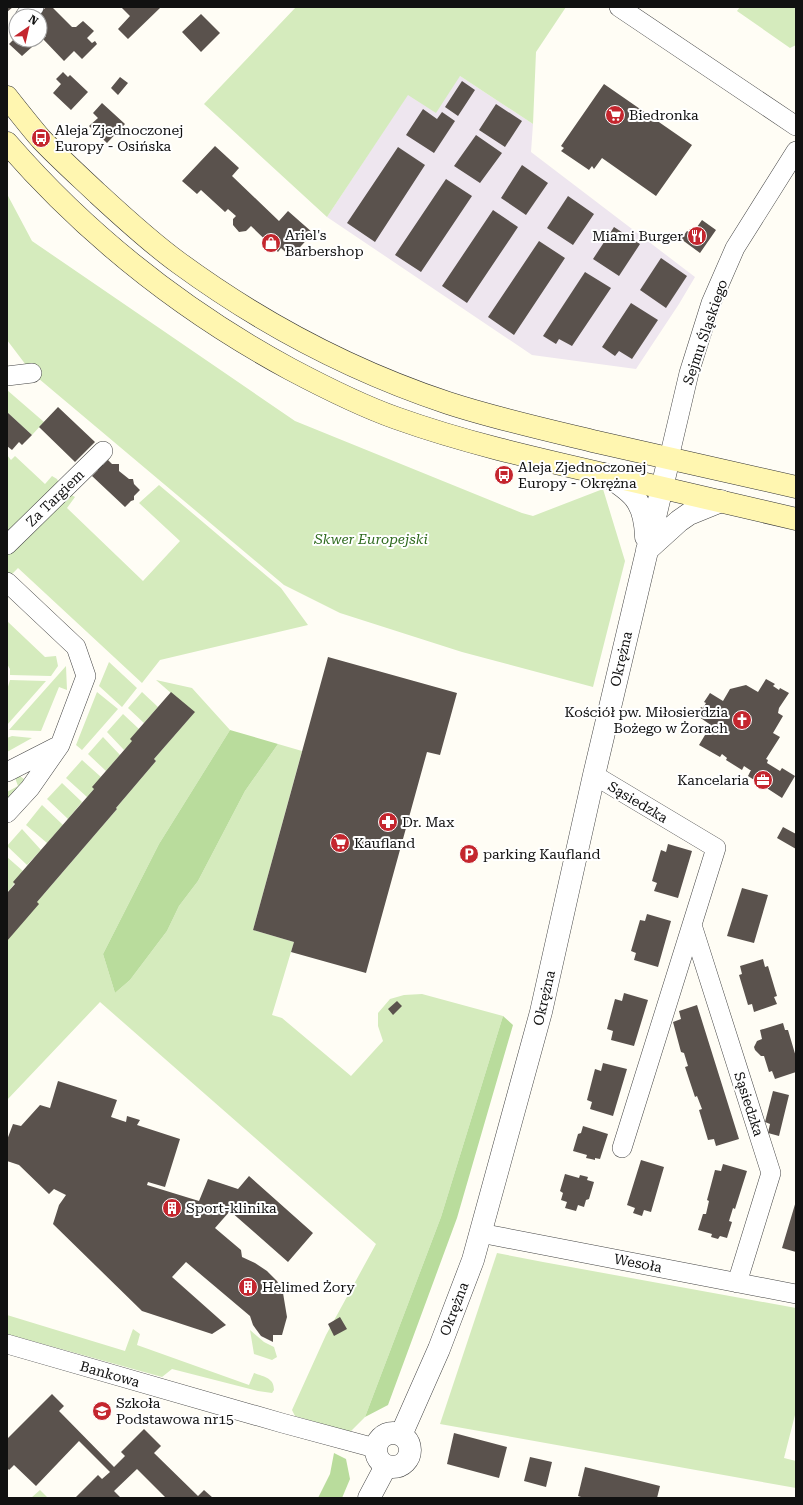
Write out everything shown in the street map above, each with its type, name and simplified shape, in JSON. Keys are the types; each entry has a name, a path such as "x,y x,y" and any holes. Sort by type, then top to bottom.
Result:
{"main road":[{"path":"7,97 41,138 72,169 131,224 178,263 274,325 361,369 446,402 497,418 796,487"},
{"path":"7,143 37,178 79,218 124,259 170,294 266,356 348,398 395,418 466,441 541,460 796,519"}],"street":[{"path":"620,7 796,126"},
{"name":"Sejmu Śląskiego","path":"669,458 689,373 711,303 735,248 796,151"},
{"path":"7,376 32,373"},
{"name":"Za Targiem","path":"7,545 103,451"},
{"name":"Okrężna","path":"401,1435 439,1349 473,1260 541,1012 594,775 669,458"},
{"name":"Okrężna","path":"604,474 624,487 640,504 646,520 647,550"},
{"path":"647,550 689,514 720,502"},
{"path":"7,582 76,647 86,676 60,745 30,788 7,813"},
{"path":"7,772 60,745"},
{"name":"Sąsiedzka","path":"594,775 716,848 622,1148"},
{"name":"Sąsiedzka","path":"692,925 771,1173 737,1283"},
{"name":"Wesoła","path":"480,1233 796,1294"},
{"name":"Bankowa","path":"7,1344 282,1423 381,1457"},
{"path":"369,1498 381,1457 380,1438 390,1433 401,1435 407,1441 410,1450 408,1458 402,1464 394,1468 381,1457"}],"shaded area":[{"path":"460,76 533,124 531,152 695,277 636,369 532,355 327,217 408,94"}],"green space":[{"path":"296,7 566,7 536,52 533,124 460,76 436,113 408,95 327,217 204,104"},
{"path":"740,7 796,7 796,45 790,48 737,11"},
{"name":"Skwer Europejski","path":"7,194 32,241 295,421 522,513 533,516 603,489 625,561 593,687 462,652 340,613 284,585 32,373 7,340"},
{"path":"7,390 44,422 32,435 7,412"},
{"path":"7,455 11,460 15,456 45,484 52,476 57,479 59,483 7,535"},
{"path":"159,485 281,588 308,625 160,660 142,683 18,568 11,575 7,573 7,555 68,493 75,497 67,508 143,581 180,541 139,503"},
{"path":"7,621 45,657 56,656 58,666 51,676 10,675 10,669 7,664"},
{"path":"109,662 137,688 122,707 99,686"},
{"path":"66,666 67,690 59,687 41,731 9,730"},
{"path":"10,680 46,681 7,725 7,690"},
{"path":"156,680 192,688 230,730 159,844 103,954 115,993 130,980 167,931 179,906 198,881 245,791 278,744 302,751 253,930 294,942 272,1015 282,1018 351,1076 383,1041 378,1026 378,1013 390,999 404,995 422,994 503,1016 441,1217 365,1417 350,1432 295,1416 292,1410 326,1335 376,1244 100,1002 7,1100 7,941 37,902 156,761 154,759 194,713"},
{"path":"97,692 118,709 82,750 76,745"},
{"path":"142,692 158,707 144,723 128,708"},
{"path":"123,714 139,729 133,741 124,750 107,732"},
{"path":"230,730 278,744 245,791 198,881 179,906 167,931 130,980 115,993 103,954 159,844"},
{"path":"12,736 32,738 7,752 7,738"},
{"path":"103,737 120,755 106,771 88,754"},
{"path":"82,760 101,777 87,797 66,778"},
{"path":"17,774 24,779 24,784 7,802 7,792 18,786 14,775"},
{"path":"62,783 82,802 68,819 47,799"},
{"path":"42,805 63,825 47,843 26,825"},
{"path":"22,829 41,850 27,865 7,846"},
{"path":"7,857 23,871 9,891 7,889"},
{"path":"503,1016 513,1025 457,1218 388,1405 365,1417 441,1217"},
{"path":"497,1253 796,1308 796,1411 784,1458 796,1461 796,1488 440,1424"},
{"path":"7,1315 125,1351 133,1329 140,1334 137,1345 249,1385 254,1373 271,1380 274,1390 272,1393 258,1391 172,1369 162,1377 7,1334"},
{"path":"250,1330 264,1342 274,1347 277,1357 272,1360 254,1354"},
{"path":"334,1453 346,1459 350,1479 342,1498 318,1498 330,1474"},
{"path":"40,1490 48,1498 31,1498"}],"building":[{"path":"52,7 72,27 76,27 83,21 94,31 87,38 92,43 95,41 97,44 82,59 74,51 64,61 48,44 48,8 45,8"},
{"path":"121,7 161,7 128,39 118,29 130,16"},
{"path":"201,14 220,33 201,52 182,32"},
{"path":"13,48 31,48 22,56"},
{"path":"63,72 68,77 70,75 88,92 71,110 53,93 61,84 56,79"},
{"path":"120,77 128,83 118,95 111,88"},
{"path":"462,81 475,90 458,116 445,107"},
{"name":"Biedronka","path":"604,84 692,145 656,196 602,158 594,169 592,166 589,170 561,151 564,148 561,146"},
{"path":"102,103 125,124 107,143 89,126 98,118 93,113"},
{"path":"496,104 522,121 505,147 479,130"},
{"path":"423,109 437,119 442,112 455,121 434,153 406,135"},
{"path":"476,135 502,153 480,183 454,166"},
{"path":"215,146 239,168 232,176 279,221 288,211 313,233 291,257 281,248 278,252 251,226 246,231 239,232 233,225 233,219 236,216 228,209 225,212 201,190 197,194 182,181"},
{"path":"398,147 425,165 375,242 347,223"},
{"path":"522,165 548,183 526,215 501,198"},
{"path":"446,179 472,196 421,272 395,255"},
{"path":"568,196 594,214 573,245 547,228"},
{"path":"493,210 518,227 467,303 442,286"},
{"name":"Miami Burger","path":"702,220 716,230 700,253 681,239 687,231 692,234"},
{"path":"614,227 640,244 619,276 593,259"},
{"path":"539,241 565,258 514,335 488,317"},
{"path":"661,258 687,276 666,308 640,290"},
{"path":"585,272 611,288 572,346 559,339 556,344 543,336"},
{"path":"631,303 658,320 632,359 619,351 615,356 602,347"},
{"path":"58,407 95,442 75,462 39,427"},
{"path":"7,412 32,435 22,445 19,442 12,450 7,446"},
{"path":"108,460 112,464 119,464 119,471 129,479 133,479 134,484 140,490 134,496 134,500 125,507 92,476 98,470 98,465 103,465"},
{"name":"Kaufland","path":"328,657 457,693 440,755 427,752 366,973 291,952 294,942 253,930"},
{"name":"Kościół pw. Miłosierdzia Bożego w Żorach","path":"766,679 775,684 773,686 779,690 780,688 789,693 779,708 778,713 783,716 773,733 780,737 766,759 768,760 767,763 780,771 782,768 795,776 782,798 748,776 751,770 744,766 742,770 726,760 727,758 722,754 720,757 699,745 711,725 696,715 701,707 703,708 706,703 704,702 710,693 723,701 730,689 746,685 758,692"},
{"path":"171,692 195,712 154,759 156,761 37,902 39,904 7,941 7,893 15,884 13,882 94,789 92,787 132,741 130,739"},
{"path":"783,827 796,834 796,849 777,838"},
{"path":"668,844 692,851 678,898 654,891 657,883 652,881 661,850 666,852"},
{"path":"742,888 768,895 754,943 727,936"},
{"path":"647,914 671,921 658,967 634,960 636,953 631,951 640,920 645,921"},
{"path":"763,959 765,967 768,966 777,996 774,997 777,1004 754,1012 752,1004 748,1005 739,975 742,974 740,966"},
{"path":"624,993 648,1000 634,1046 611,1040 613,1031 607,1029 615,999 622,1001"},
{"path":"397,1001 402,1006 393,1015 388,1009"},
{"path":"697,1005 739,1139 716,1146 714,1139 708,1140 699,1110 702,1109 697,1096 695,1097 685,1067 688,1066 684,1053 681,1052 673,1022 681,1019 679,1011"},
{"path":"783,1023 785,1030 788,1030 796,1057 796,1072 775,1079 772,1071 769,1072 764,1056 761,1056 754,1047 757,1041 762,1039 760,1030"},
{"path":"603,1063 627,1069 613,1116 590,1109 592,1102 587,1100 595,1069 601,1071"},
{"name":"Sport-klinika","path":"58,1081 117,1100 111,1117 126,1122 127,1116 140,1120 137,1125 180,1139 165,1187 148,1182 147,1185 199,1201 208,1179 238,1189 249,1176 313,1233 288,1262 230,1211 215,1228 241,1250 242,1257 267,1271 277,1281 283,1293 287,1317 282,1335 273,1335 273,1342 261,1336 253,1325 250,1316 186,1262 172,1277 226,1325 212,1334 142,1311 53,1224 59,1205 66,1195 54,1189 49,1194 19,1165 7,1161 7,1140 13,1124 21,1126 40,1105 50,1108"},
{"path":"773,1091 789,1095 779,1136 768,1133 770,1124 765,1122"},
{"path":"583,1126 608,1134 600,1159 595,1158 595,1160 586,1158 587,1155 573,1151 578,1134 581,1133"},
{"path":"641,1160 664,1167 651,1212 644,1210 642,1216 633,1213 635,1208 627,1205"},
{"path":"723,1164 747,1171 735,1209 733,1208 729,1221 732,1222 727,1238 720,1236 718,1239 711,1237 712,1234 698,1230 703,1214 706,1214 709,1201 707,1200 715,1170 721,1171"},
{"path":"565,1174 579,1178 580,1175 588,1177 587,1180 594,1182 589,1199 586,1200 584,1207 578,1205 576,1211 565,1208 567,1202 561,1200 563,1193 560,1191"},
{"path":"796,1201 796,1252 782,1248"},
{"path":"340,1317 347,1329 334,1336 328,1324"},
{"path":"52,1394 64,1406 59,1411 114,1467 125,1456 121,1452 144,1429 161,1446 154,1453 198,1496 204,1490 213,1498 166,1498 137,1469 114,1491 121,1498 75,1498 98,1475 102,1479 110,1472 79,1441 36,1486 14,1465 9,1470 7,1468 7,1439"},
{"path":"454,1433 507,1447 499,1478 447,1464"},
{"path":"530,1457 552,1462 546,1487 524,1481"},
{"path":"585,1467 660,1486 657,1498 584,1498 578,1496"}],"place":[{"name":"Biedronka","path":"615,115"},
{"name":"Aleja Zjednoczonej Europy - Osińska","path":"41,138"},
{"name":"Miami Burger","path":"697,236"},
{"name":"Ariel's Barbershop","path":"271,243"},
{"name":"Aleja Zjednoczonej Europy - Okrężna","path":"504,475"},
{"name":"Kościół pw. Miłosierdzia Bożego w Żorach","path":"742,720"},
{"name":"Kancelaria","path":"763,780"},
{"name":"Dr. Max","path":"388,822"},
{"name":"Kaufland","path":"340,843"},
{"name":"parking Kaufland","path":"469,854"},
{"name":"Sport-klinika","path":"172,1208"},
{"name":"Helimed Żory","path":"248,1287"},
{"name":"Szkoła Podstawowa nr15","path":"102,1411"}]}
